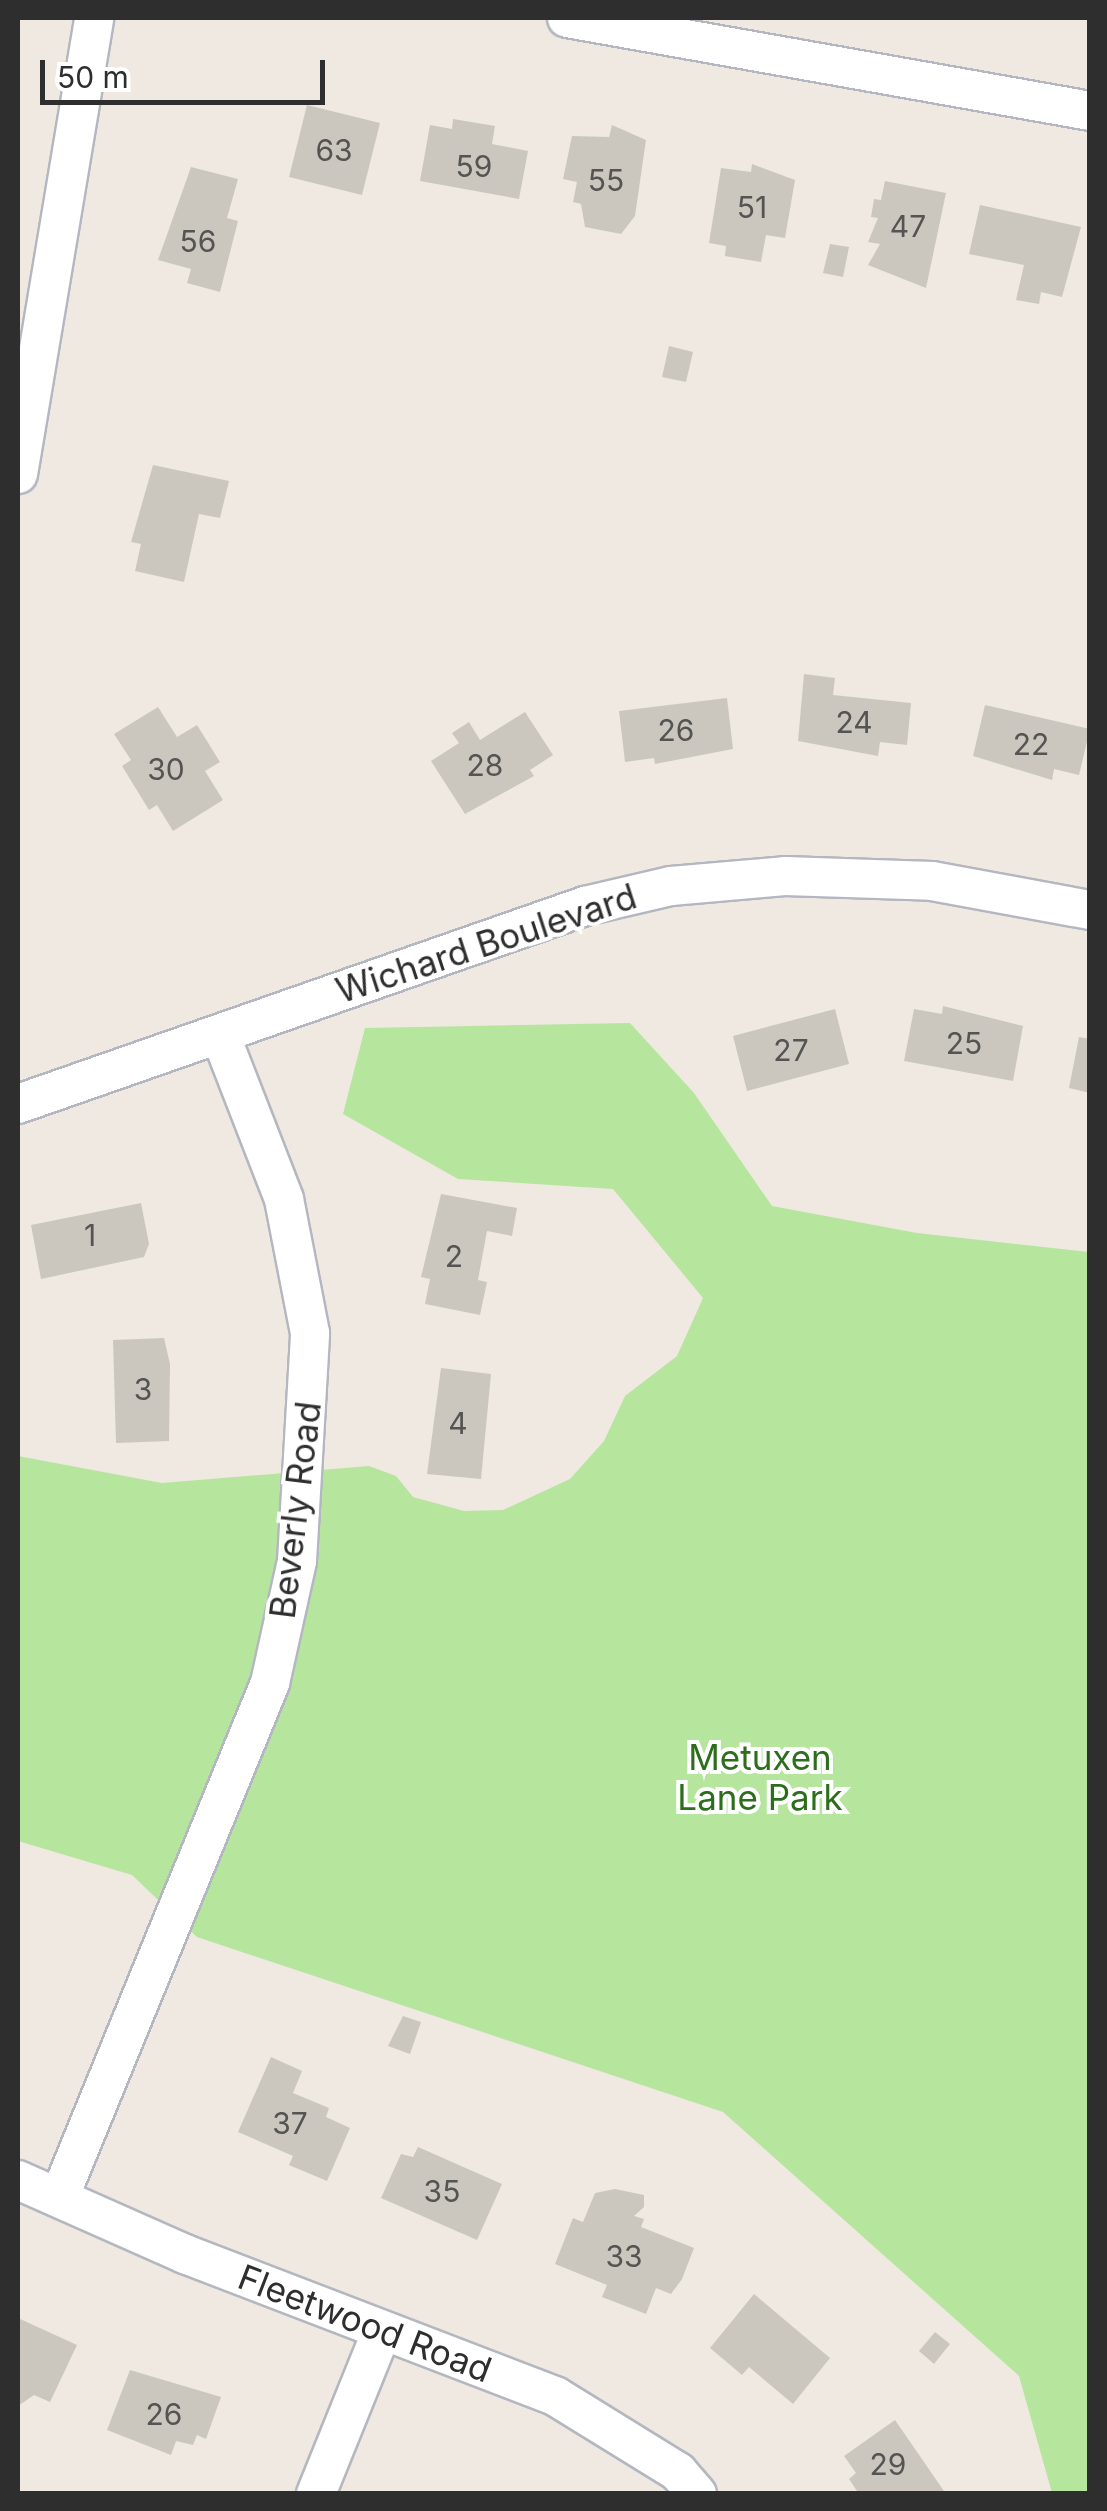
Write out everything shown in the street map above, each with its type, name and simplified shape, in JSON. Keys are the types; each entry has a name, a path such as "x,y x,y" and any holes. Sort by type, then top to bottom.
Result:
{"street":[{"path":"18,474 94,18"},
{"path":"567,18 1090,111"},
{"name":"Wichard Boulevard","path":"18,1102 584,906 671,886 785,876 932,881 1090,910"},
{"name":"Beverly Road","path":"59,2198 270,1683 297,1561 310,1405 307,1314 284,1199 220,1034"},
{"name":"Fleetwood Road","path":"18,2180 382,2331 554,2396 678,2472 697,2494"},
{"path":"316,2494 382,2331"}],"green space":[{"name":"Metuxen Lane Park","path":"630,1023 694,1093 772,1206 917,1233 1089,1252 1089,2493 1052,2493 1019,2376 723,2112 197,1937 132,1875 18,1841 18,1456 162,1483 369,1466 396,1476 413,1497 464,1511 503,1510 570,1479 604,1441 625,1396 677,1356 703,1298 613,1189 458,1179 343,1114 365,1028"}],"building":[{"path":"307,105 380,123 362,195 289,177"},
{"path":"453,119 495,126 492,144 528,151 519,199 420,181 430,125 452,129"},
{"path":"612,125 646,140 635,216 621,234 585,227 581,204 573,202 577,182 563,179 572,136 609,137"},
{"path":"752,164 795,180 785,238 766,235 761,262 725,256 726,246 709,243 721,168 751,172"},
{"path":"191,167 238,179 227,218 238,221 220,292 187,283 191,269 158,260"},
{"path":"885,181 946,193 926,288 868,265 880,244 868,242 878,218 871,217 874,199 881,200"},
{"path":"980,205 1081,227 1062,297 1041,292 1039,304 1016,300 1024,265 969,254"},
{"path":"830,244 849,247 843,277 823,273"},
{"path":"669,346 693,352 686,382 662,377"},
{"path":"153,465 229,481 220,518 199,514 184,582 135,571 141,544 131,542"},
{"path":"804,674 835,678 833,695 911,703 907,745 880,742 878,756 798,741"},
{"path":"727,698 733,749 655,764 654,758 625,762 619,711"},
{"path":"985,705 1090,729 1079,775 1054,769 1052,780 973,756"},
{"path":"158,707 177,737 197,725 220,762 205,771 223,800 173,831 157,805 149,810 122,766 131,760 114,734"},
{"path":"525,712 553,755 530,770 534,776 465,814 431,761 459,743 452,733 469,722 480,740"},
{"path":"943,1006 1023,1026 1013,1081 904,1061 914,1009 942,1014"},
{"path":"835,1009 849,1064 747,1091 733,1036"},
{"path":"1079,1037 1090,1039 1090,1093 1069,1088"},
{"path":"441,1194 517,1208 512,1236 487,1231 478,1280 487,1282 480,1315 425,1304 430,1279 421,1277"},
{"path":"141,1203 149,1244 144,1257 41,1279 31,1225"},
{"path":"164,1338 170,1364 169,1441 116,1443 113,1340"},
{"path":"441,1368 491,1374 481,1479 427,1474"},
{"path":"403,2016 421,2022 410,2054 388,2046"},
{"path":"271,2057 302,2071 293,2093 329,2108 326,2117 350,2128 327,2181 289,2165 293,2156 238,2132"},
{"path":"418,2147 502,2184 477,2240 381,2198 401,2154 413,2157"},
{"path":"615,2189 644,2195 644,2207 634,2216 644,2219 641,2227 694,2248 682,2279 671,2294 656,2288 646,2314 602,2297 607,2285 555,2264 573,2218 583,2222 595,2193"},
{"path":"754,2294 830,2358 793,2404 749,2367 742,2375 710,2348"},
{"path":"18,2318 77,2345 50,2402 34,2395 18,2406"},
{"path":"935,2332 950,2344 934,2364 919,2351"},
{"path":"130,2370 221,2397 206,2439 197,2435 193,2445 176,2441 171,2455 107,2430"},
{"path":"895,2420 946,2494 859,2494 849,2479 856,2473 844,2456"}]}
